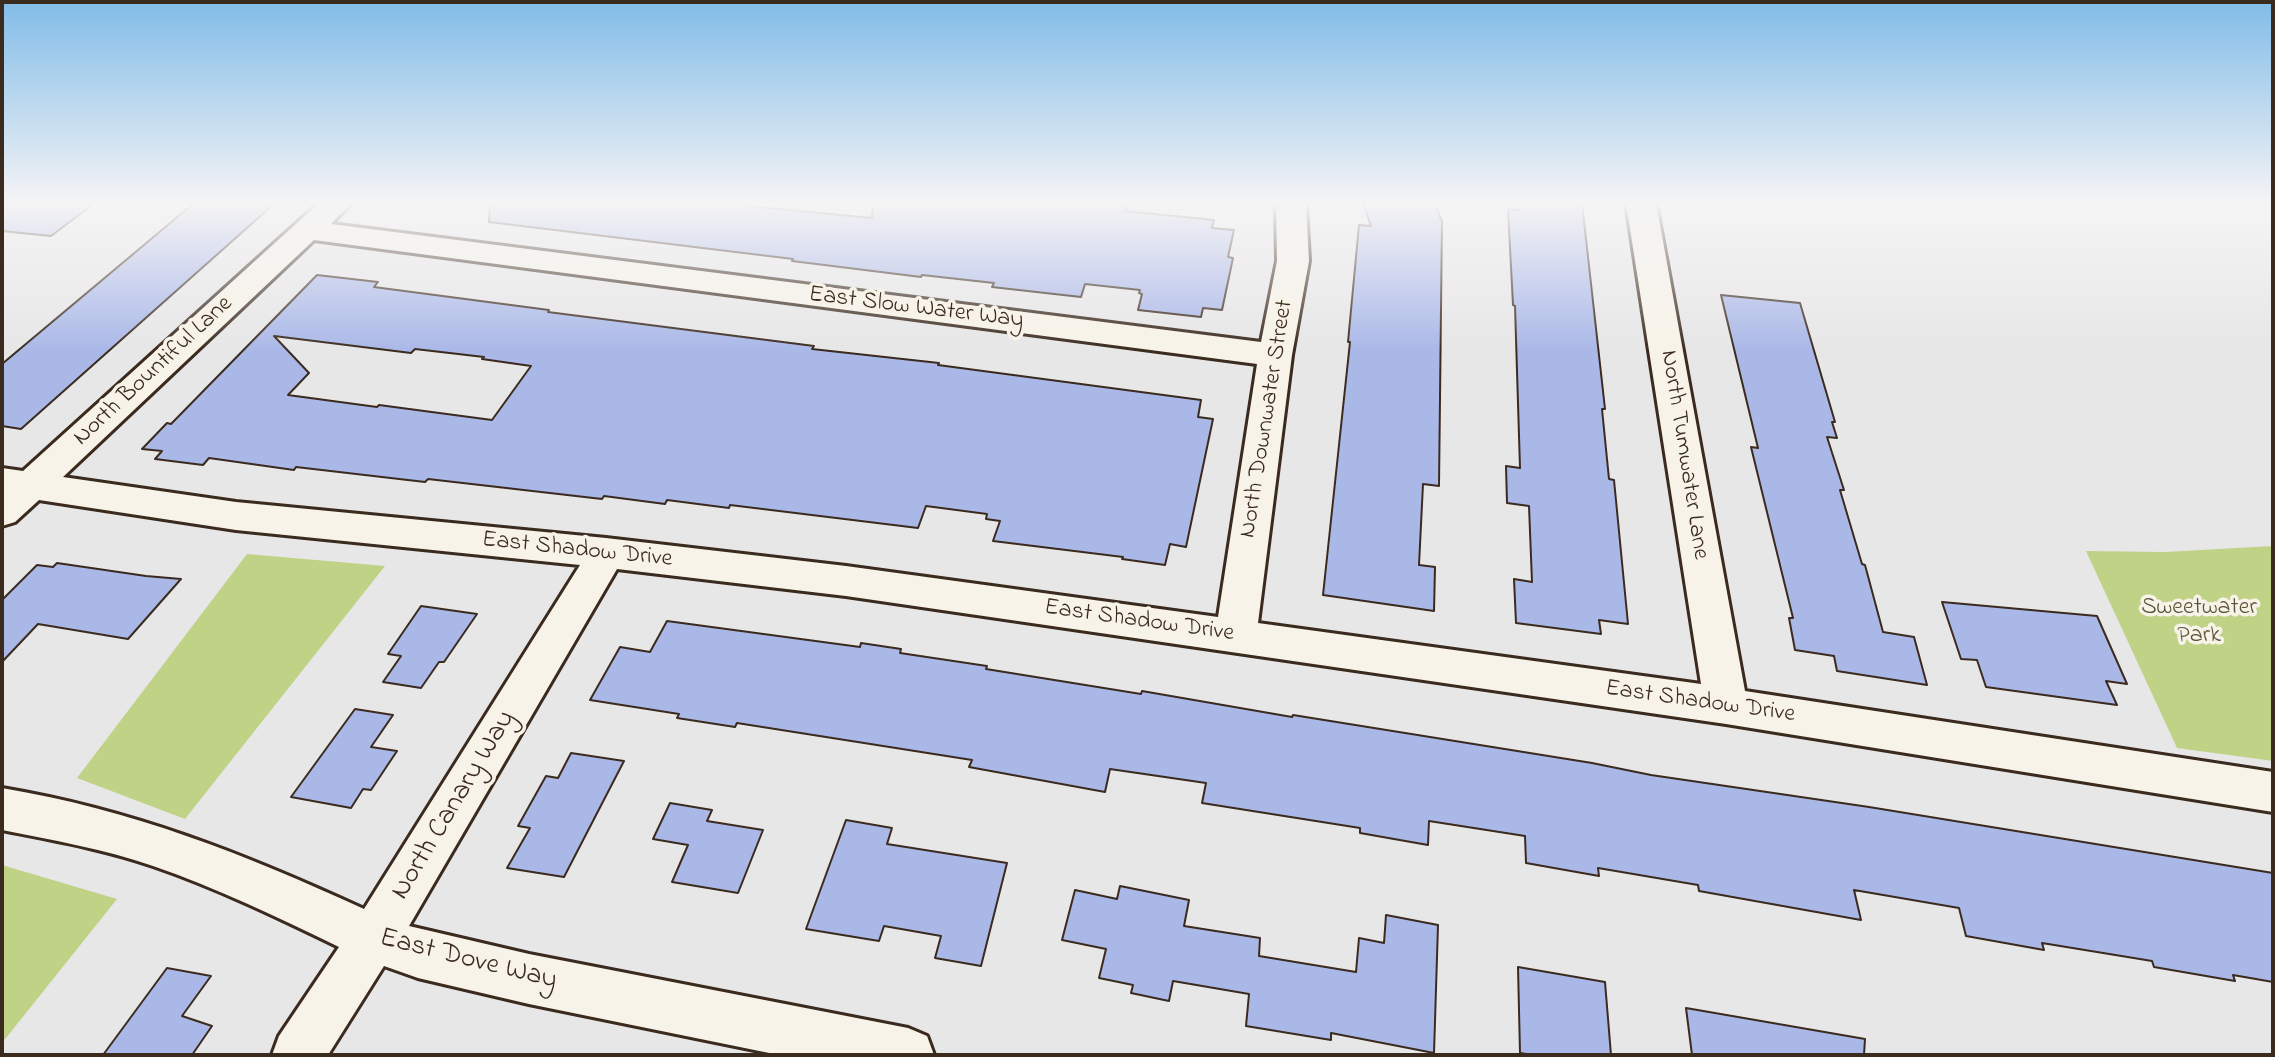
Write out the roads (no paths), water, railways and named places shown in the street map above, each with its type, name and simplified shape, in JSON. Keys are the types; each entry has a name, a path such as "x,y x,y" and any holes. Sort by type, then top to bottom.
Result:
{"street":[{"name":"North Bountiful Lane","path":"11,492 283,252"},
{"name":"East Slow Water Way","path":"481,252 1275,355"},
{"name":"North Downwater Street","path":"1236,636 1275,355 1293,252"},
{"name":"North Tumwater Lane","path":"1649,252 1726,706"},
{"name":"East Shadow Drive","path":"11,492 606,553 846,581 1726,706 2273,792"},
{"name":"North Canary Way","path":"298,1055 374,938 579,602 606,553"},
{"name":"East Dove Way","path":"2,809 64,821 150,844 243,877 374,938 418,954 908,1055"}],"park label":[{"name":"Sweetwater Park","path":"2199,623"}]}
